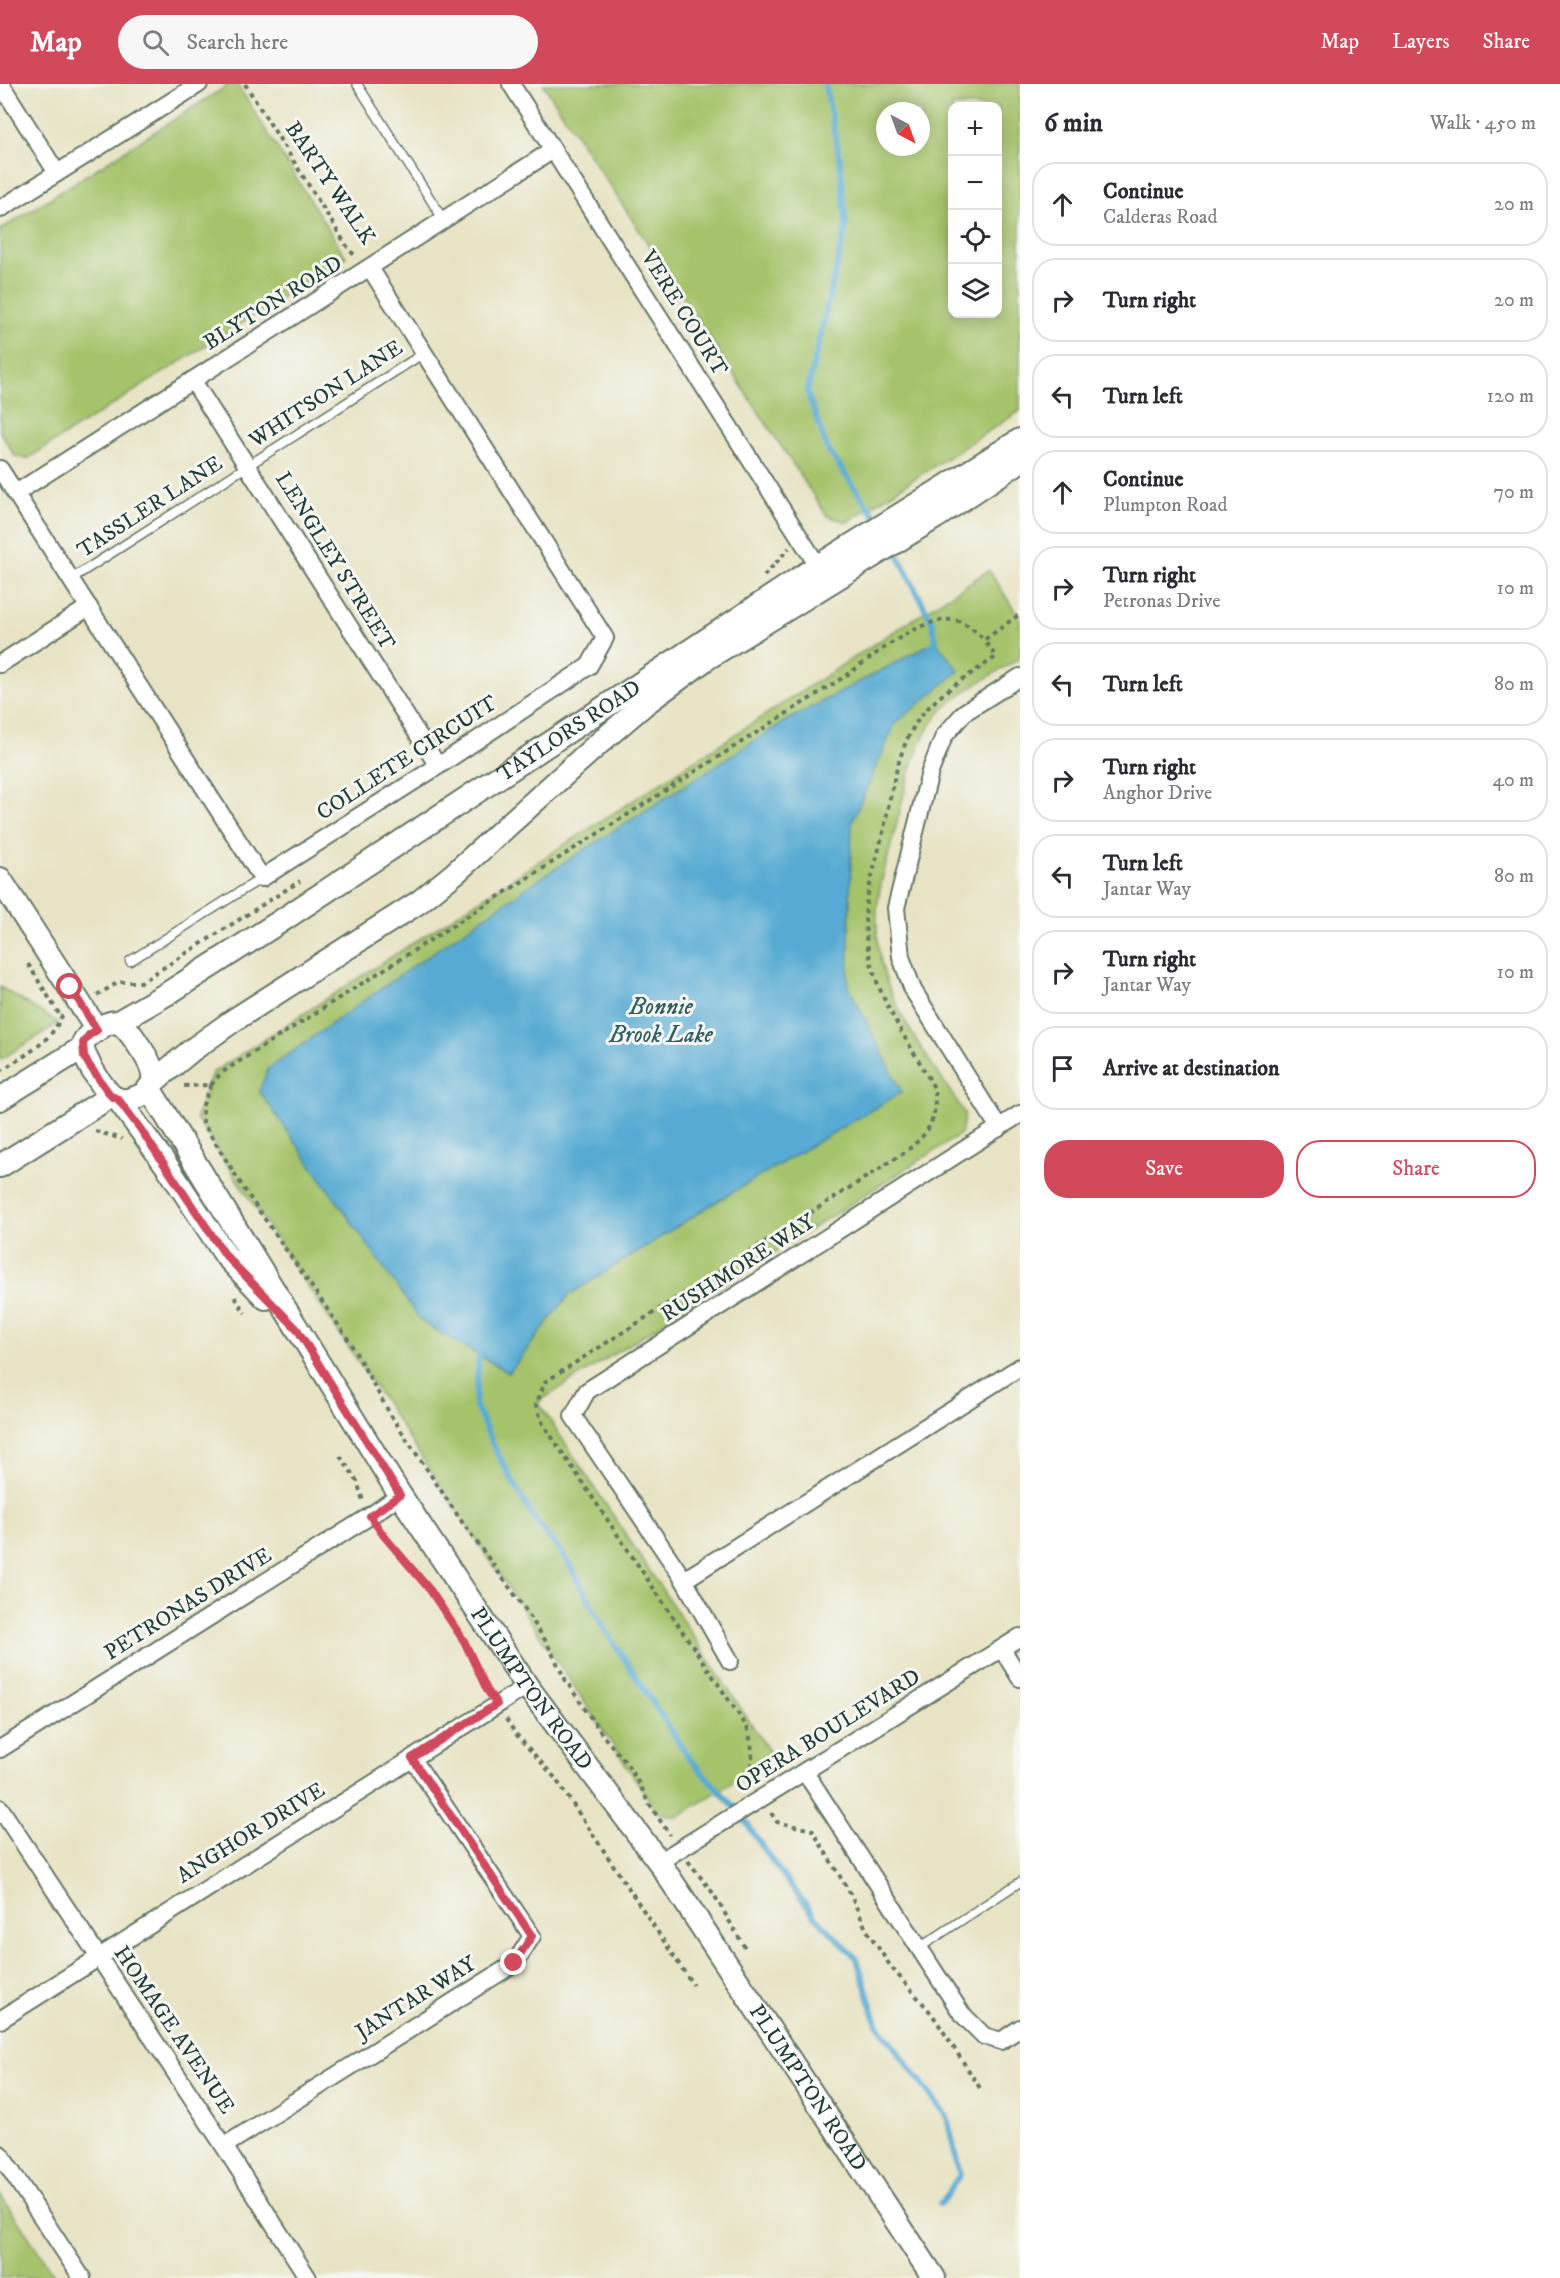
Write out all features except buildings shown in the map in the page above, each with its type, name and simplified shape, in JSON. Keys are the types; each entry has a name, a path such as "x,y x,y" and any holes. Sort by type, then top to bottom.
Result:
{"street":[{"path":"0,209 199,84"},
{"name":"VERE COURT","path":"511,84 818,566"},
{"path":"2,86 57,173"},
{"name":"BLYTON ROAD","path":"16,493 553,150"},
{"name":"COLLETE CIRCUIT","path":"262,878 589,666 605,638 370,268"},
{"name":"LENGLEY STREET","path":"193,381 438,766"},
{"name":"TAYLORS ROAD","path":"118,1022 170,992 308,904 818,566 1020,440"},
{"path":"0,1166 115,1097 126,1100 134,1098 192,1050 234,1020 419,902 455,873 597,744 646,703 698,665 927,523 1020,461"},
{"path":"0,469 262,878"},
{"path":"0,664 89,607"},
{"path":"1020,678 965,712 944,736 930,772 896,908 901,957 913,990 999,1128 1020,1114"},
{"path":"0,879 97,1030"},
{"path":"0,1099 82,1048 86,1039 97,1030 109,1023 118,1022 131,1034 153,1066 151,1085"},
{"path":"82,1048 89,1065 169,1169 226,1256 297,1329"},
{"name":"PLUMPTON ROAD","path":"151,1085 297,1329 400,1495 527,1686 659,1862 934,2278"},
{"name":"RUSHMORE WAY","path":"684,1580 573,1416 587,1391 999,1128"},
{"path":"730,1661 684,1580 1020,1367"},
{"name":"PETRONAS DRIVE","path":"0,1749 400,1495"},
{"name":"OPERA BOULEVARD","path":"659,1862 1020,1637"},
{"path":"1002,1649 1020,1678"},
{"name":"ANGHOR DRIVE","path":"0,2020 527,1686"},
{"name":"JANTAR WAY","path":"224,2146 514,1963 532,1936 412,1758"},
{"path":"804,1772 962,2014 984,2036 1001,2041 1020,2028"},
{"name":"HOMAGE AVENUE","path":"0,1808 224,2146 308,2278"},
{"path":"0,2154 82,2278"}],"lane":[{"path":"357,84 443,219"},
{"name":"WHITSON LANE","path":"247,466 424,353"},
{"name":"TASSLER LANE","path":"71,579 247,466"},
{"path":"130,961 262,878"},
{"path":"919,1948 1020,1882"}],"path":[{"name":"BARTY WALK","path":"245,84 350,251 370,268"},
{"path":"984,640 1020,614"},
{"path":"745,1948 713,1893 649,1804 625,1761 604,1737 566,1681 547,1643 523,1606 462,1522 390,1414 348,1340 246,1192 203,1123 202,1107 211,1086 221,1073 844,677 897,640 932,622 956,620 976,631 996,657 947,691 925,712 910,733 892,794 867,900 868,952 875,976 888,1007 934,1088 933,1120 924,1137 904,1153 545,1382 536,1405 543,1424 747,1727 753,1751 752,1766 748,1776 777,1822 812,1830 850,1893 866,1929 891,1967 932,2014 980,2088"},
{"path":"0,1071 34,1050 54,1030 61,1017 24,958"},
{"path":"183,1086 211,1086"},
{"path":"340,1456 357,1481 365,1510 430,1590 464,1641 487,1690 514,1733 556,1779 693,1985"}],"green space":[{"path":"230,84 237,84 346,257 27,459 15,456 0,432 0,230"},
{"path":"543,84 1020,84 1020,411 847,522 827,516"},
{"path":"989,570 1020,619 1020,658 955,699 938,715 921,741 910,772 877,909 878,943 885,977 910,1030 965,1114 961,1134 538,1402 773,1757 677,1817 658,1813 196,1118 212,1073"},
{"path":"0,987 59,1023 0,1060"},
{"path":"0,2194 56,2278 0,2278"}],"water":[{"name":"Bonnie Brook Lake","path":"936,641 959,671 895,724 852,822 848,985 902,1092 711,1205 569,1295 509,1373 422,1322 259,1091 268,1069 551,871 782,723"}],"waterway":[{"path":"825,84 840,160 846,226 807,392 828,450 880,523"},
{"path":"894,547 932,622 936,641 931,645"},
{"path":"483,1348 479,1355 475,1404 493,1445 530,1513 567,1560 604,1628 690,1759 739,1812 775,1865 815,1916 857,1959 877,2024 947,2117 960,2175 940,2204"}],"route":[{"path":"70,987 97,1030 83,1043 84,1056 89,1065 111,1096 118,1099 139,1127 226,1256 297,1329 400,1495 370,1516 430,1590 464,1641 487,1690 497,1704 412,1758 532,1936 514,1963"}]}
